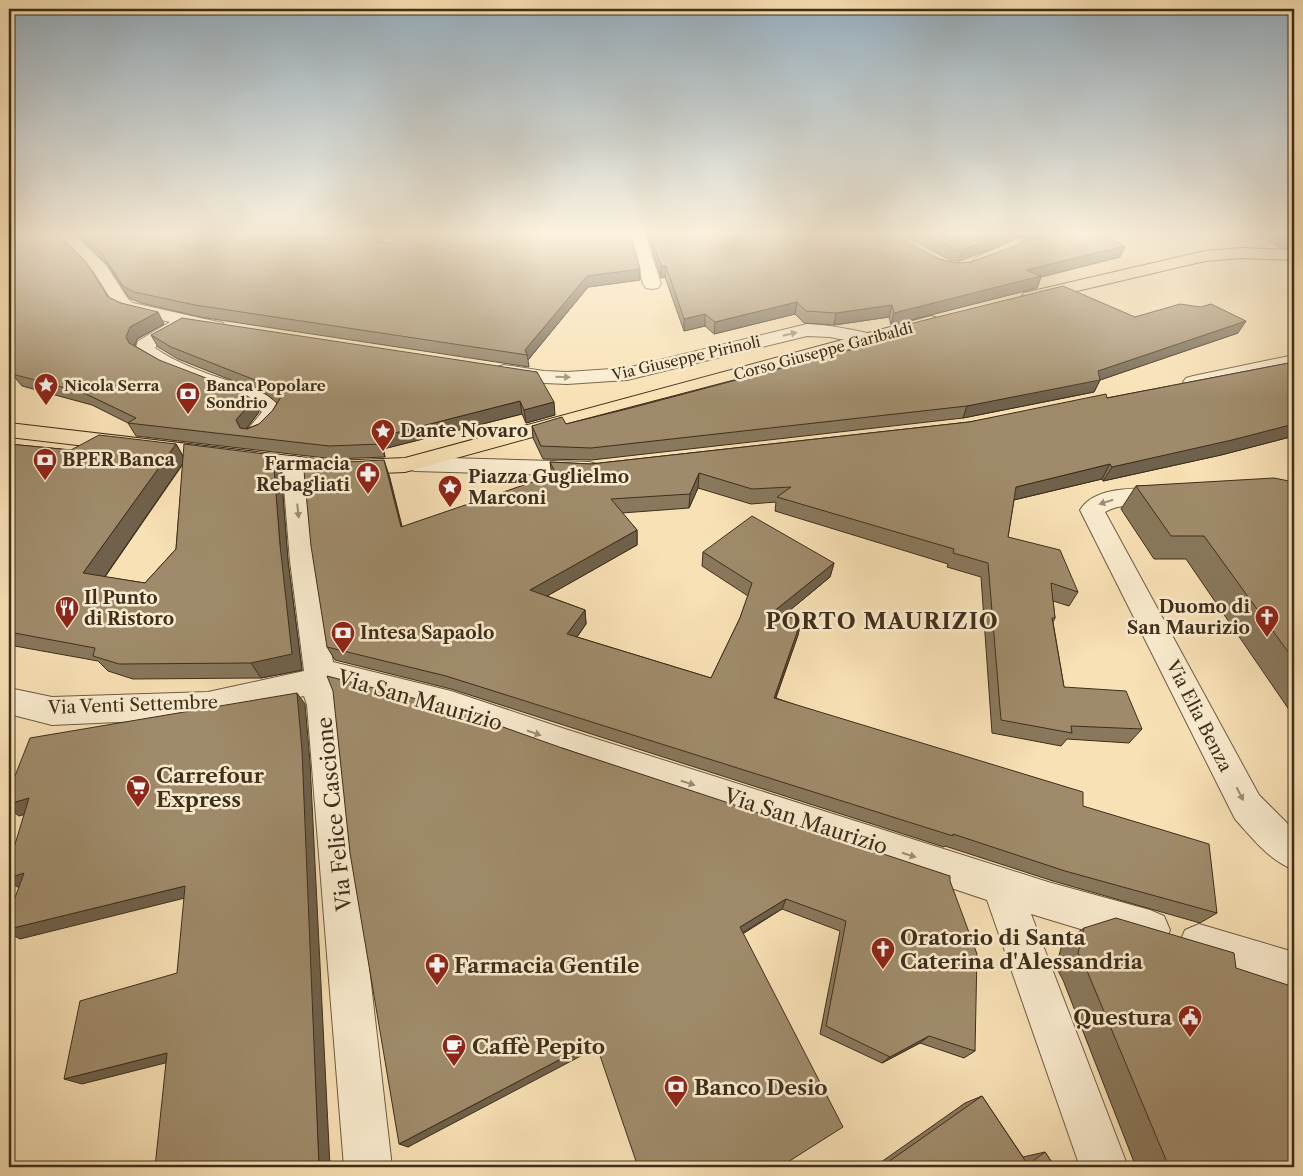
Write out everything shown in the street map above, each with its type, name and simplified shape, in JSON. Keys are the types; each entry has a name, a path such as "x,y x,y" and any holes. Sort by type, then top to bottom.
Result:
{"main road":[{"path":"1015,301 1070,288"},
{"name":"Corso Giuseppe Garibaldi","path":"9,430 350,469 415,464 527,430 865,338 950,317"}],"street":[{"path":"113,288 127,307 238,331"},
{"path":"186,320 150,340 145,345 145,350 200,377 262,400 274,410 256,434"},
{"name":"Via Giuseppe Pirinoli","path":"486,368 544,377 609,376 642,371 807,330 830,331 865,338"},
{"path":"1176,386 1294,361"},
{"name":"Via Felice Cascione","path":"294,463 303,561 317,676 323,705 368,1167"},
{"path":"415,464 553,469 592,469 612,466"},
{"name":"Via Elia Benza","path":"1195,494 1116,499 1095,505 1092,510 1247,807 1276,838 1294,852"},
{"name":"Via Venti Settembre","path":"9,701 52,711 208,705 317,676"},
{"name":"Via San Maurizio","path":"317,676 451,704 565,744 1048,901 1294,972"},
{"path":"1002,885 1104,1167"}],"building":[{"path":"9,288 102,288 108,297 121,303 158,312 130,327 126,337 129,343 159,360 240,391 253,400 236,420 240,428 247,429 259,424 273,410 281,397 260,382 171,347 151,335 182,318 537,372 554,402 524,410 520,401 379,437 381,444 329,446 128,423 136,418 84,393 12,374 9,361"},
{"path":"126,288 577,288 525,350 527,355 195,305 134,292"},
{"path":"673,288 994,288 894,313 892,305 836,313 806,311 797,302 715,322 705,314 684,319"},
{"path":"1055,288 1067,288 1135,317 1180,304 1201,307 1211,304 1246,321 1098,371 1100,380 967,406 591,448 541,446 532,426 562,417 566,424 899,337 897,327"},
{"path":"1294,362 1294,424 1232,440 1112,467 1110,464 1016,487 1008,537 1060,550 1078,592 1051,583 1055,618 1052,618 1064,687 1126,691 1142,729 1071,726 1072,733 1001,720 988,563 953,553 954,549 777,497 791,487 752,489 699,473 690,494 611,499 637,530 530,590 585,610 567,634 711,678 740,618 752,583 703,552 752,516 834,563 773,612 801,621 774,698 1083,792 1083,806 1209,844 1217,913 1065,871 953,834 953,836 446,676 327,647 311,546 303,460 328,463 384,460 401,527 556,474 550,462 591,464 969,422 1106,394 1107,398"},
{"path":"99,435 176,444 83,573 145,583 176,549 184,444 273,455 280,545 292,654 251,663 119,664 93,656 95,648 9,632 9,444 71,450"},
{"path":"1274,478 1294,482 1294,660 1204,536 1171,536 1136,486"},
{"path":"327,676 444,706 562,748 950,876 950,881 977,954 975,1051 929,1036 890,1057 826,1026 846,921 786,899 740,927 843,1127 780,1167 638,1167 595,1041 399,1144 350,853 333,691"},
{"path":"297,693 302,750 319,1167 155,1167 167,1053 64,1079 80,1001 177,973 185,886 9,929 9,914 24,873 9,878 9,864 29,798 9,804 9,791 30,738"},
{"name":"Questura","path":"1116,918 1234,953 1236,968 1294,987 1294,1167 1169,1167 1078,953 1084,928"},
{"path":"982,1096 1028,1165 1045,1152 1055,1167 881,1167"}],"place":[{"name":"Nicola Serra","path":"46,406"},
{"name":"Banca Popolare Sondrio","path":"188,415"},
{"name":"Dante Novaro","path":"383,452"},
{"name":"BPER Banca","path":"45,481"},
{"name":"Farmacia Rebagliati","path":"368,495"},
{"name":"Piazza Guglielmo Marconi","path":"450,508"},
{"name":"Il Punto di Ristoro","path":"67,629"},
{"name":"Duomo di San Maurizio","path":"1267,638"},
{"name":"Intesa Sapaolo","path":"343,654"},
{"name":"Carrefour Express","path":"138,808"},
{"name":"Oratorio di Santa Caterina d'Alessandria","path":"883,970"},
{"name":"Farmacia Gentile","path":"437,986"},
{"name":"Questura","path":"1190,1038"},
{"name":"Caffè Pepito","path":"454,1067"},
{"name":"Banco Desio","path":"676,1108"}],"district":[{"name":"PORTO MAURIZIO","path":"882,621"}]}
